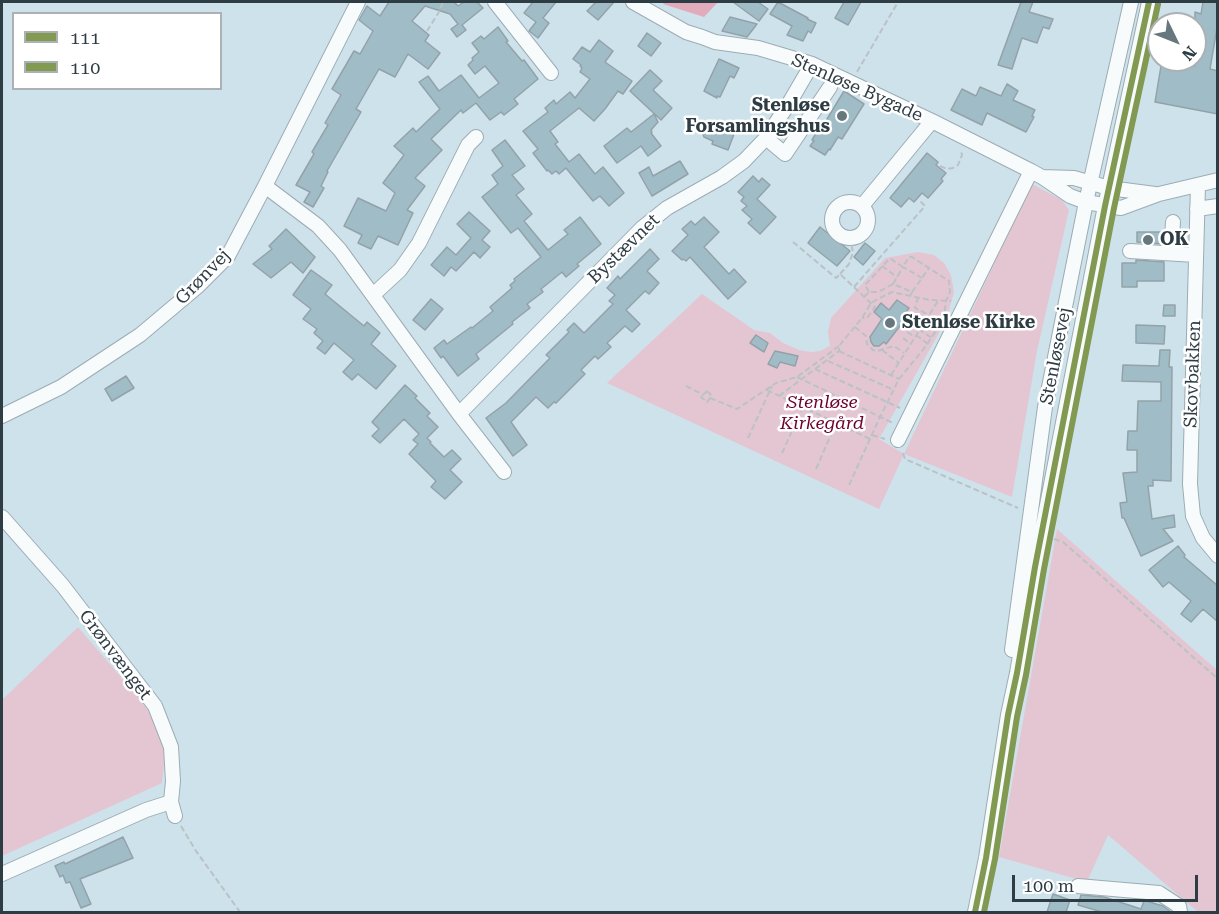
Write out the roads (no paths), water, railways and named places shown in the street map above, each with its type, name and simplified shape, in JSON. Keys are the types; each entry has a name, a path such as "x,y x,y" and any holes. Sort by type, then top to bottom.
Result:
{"street":[{"name":"Grønvej","path":"2,416 61,387 140,335 197,287 228,256 358,2"},
{"path":"495,2 551,73"},
{"name":"Stenløse Bygade","path":"633,2 686,32 715,42 758,48 812,64 956,133 1036,174 1070,196 1086,202 1121,208 1159,194"},
{"name":"Stenløsevej","path":"1008,715 1009,675 1045,407 1086,202 1131,2"},
{"name":"Stenløsevej","path":"975,912 1037,557 1105,206 1149,2"},
{"name":"Bystævnet","path":"459,414 642,228 668,208 722,177 744,161 766,138 812,64"},
{"path":"766,138 785,154 830,87"},
{"path":"862,206 932,121"},
{"path":"373,295 400,270 419,243 468,145 477,137"},
{"path":"898,440 1036,174"},
{"name":"Stenløse Bygade","path":"1036,174 1074,178 1129,192 1159,194"},
{"path":"1159,194 1218,180"},
{"name":"Skovbakken","path":"1198,185 1190,484 1193,516 1203,538 1218,556"},
{"path":"265,186 318,226 340,250 504,472"},
{"path":"849,202 862,206 867,212 868,219 863,233 850,239 837,234 832,221 837,208 849,202"},
{"path":"1197,210 1218,207"},
{"path":"1171,254 1173,222"},
{"path":"1130,251 1196,255"},
{"name":"Grønvænget","path":"2,517 63,586 155,706 171,747 173,781 173,809 146,810 2,874"},
{"path":"1078,886 1159,893 1179,906 1180,912"}],"place":[{"name":"Stenløse Forsamlingshus","path":"842,116"},
{"name":"OK","path":"1148,240"},
{"name":"Stenløse Kirke","path":"890,323"}],"park label":[{"name":"Stenløse Kirkegård","path":"822,413"}]}
